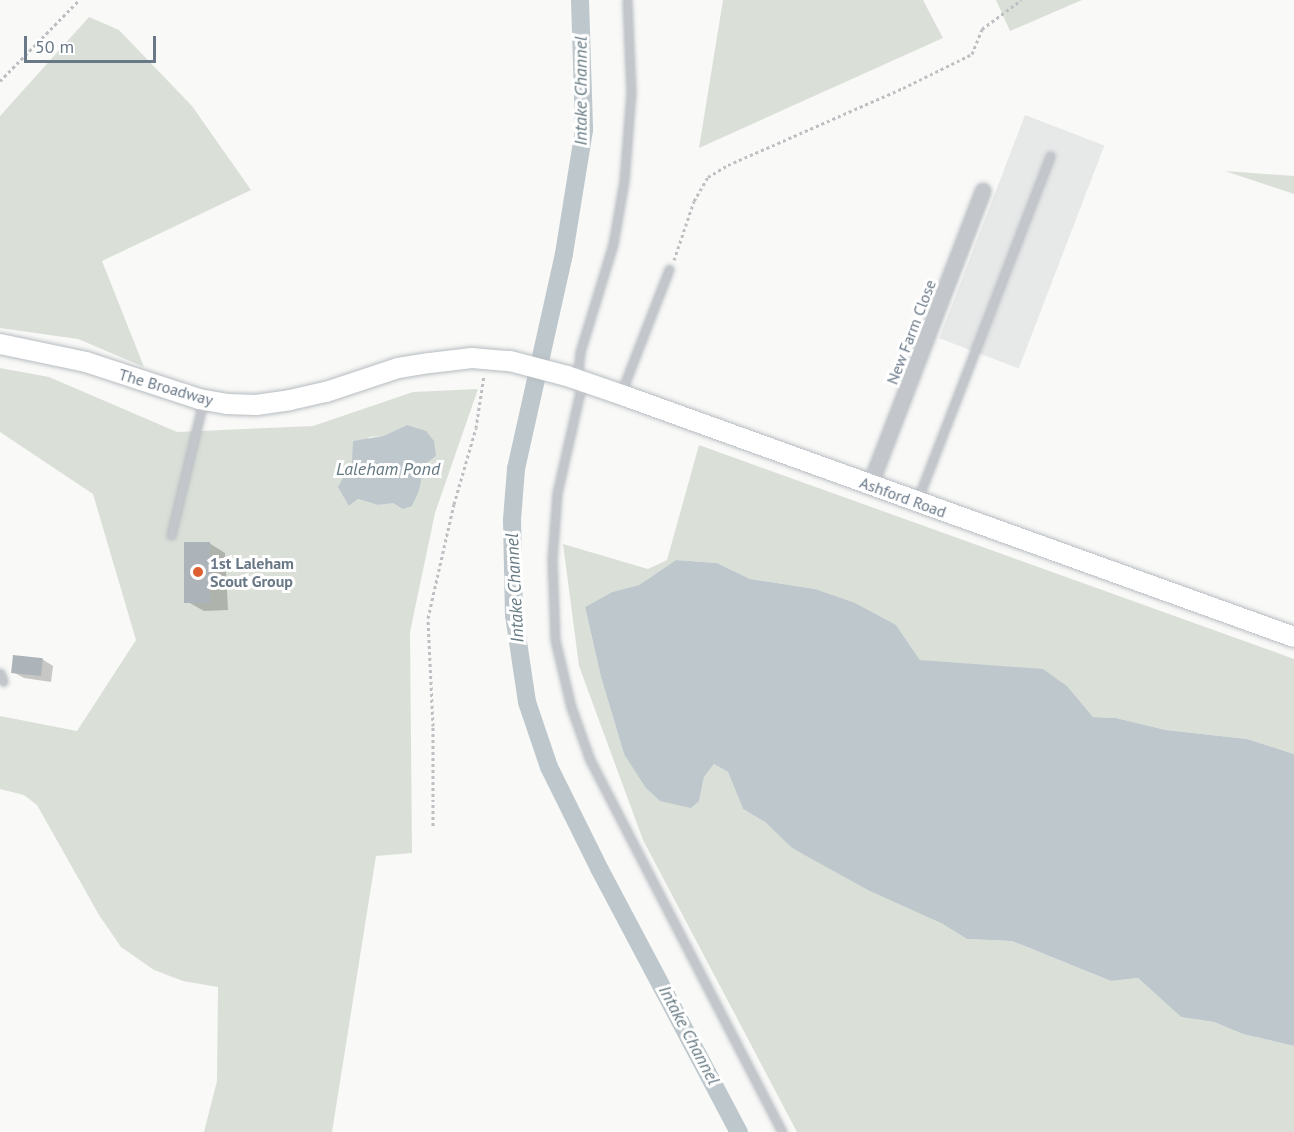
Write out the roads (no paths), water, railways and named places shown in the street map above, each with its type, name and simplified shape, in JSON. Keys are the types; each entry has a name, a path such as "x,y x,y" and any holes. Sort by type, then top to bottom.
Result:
{"main road":[{"name":"The Broadway","path":"0,344 86,363 203,400 256,405 326,392 398,368 472,358 510,361"},
{"name":"Ashford Road","path":"510,361 620,394 1294,637"}],"street":[{"name":"New Farm Close","path":"870,486 983,191"}],"lane":[{"path":"627,0 631,92 624,181 613,244 580,352 557,493 552,559 555,640 571,707 590,760 782,1132"},
{"path":"916,502 1050,156"},
{"path":"620,394 669,269"},
{"path":"171,535 203,400"},
{"path":"0,673 3,681"}],"water":[{"name":"Laleham Pond","path":"407,425 426,431 434,441 436,456 425,464 419,491 412,506 403,509 393,503 378,505 358,499 349,506 338,487 352,462 353,441 383,436"},
{"path":"676,560 717,563 750,579 815,589 855,603 896,625 920,660 1043,669 1068,687 1093,717 1116,718 1166,730 1247,739 1294,754 1294,1046 1243,1034 1214,1022 1181,1017 1138,978 1111,981 1012,941 967,939 941,923 868,890 792,848 765,822 743,809 728,772 714,764 704,777 699,801 691,808 660,801 646,788 624,754 601,677 585,607 612,592 639,585"}],"waterway":[{"name":"Intake Channel","path":"580,0 584,130 564,254 516,469 512,520 514,615 527,702 549,767 600,870 739,1132"}],"place":[{"name":"1st Laleham Scout Group","path":"198,572"}]}
